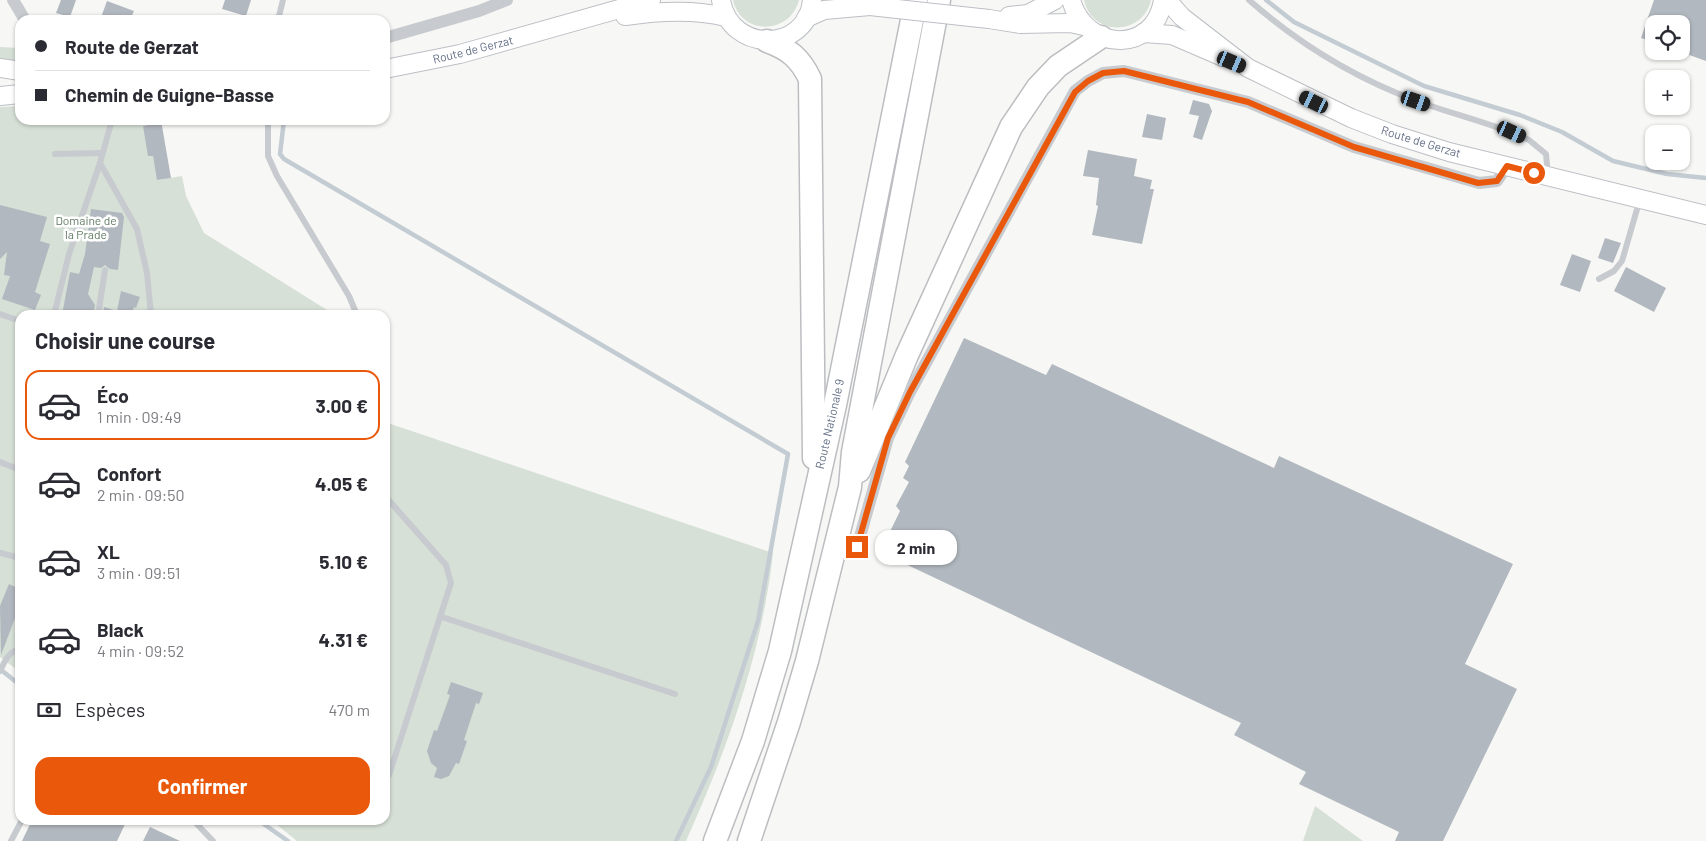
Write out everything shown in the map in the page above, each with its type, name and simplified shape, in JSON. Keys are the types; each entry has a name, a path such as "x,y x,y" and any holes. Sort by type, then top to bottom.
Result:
{"highway":[{"name":"Route Nationale 9","path":"716,841 753,741 780,651 814,491 835,405 916,0"},
{"path":"749,841 790,722 850,487 853,452 940,0"},
{"path":"850,487 861,467 907,355 1011,127 1038,87 1092,32"},
{"path":"767,41 788,50 801,62 810,79 814,491"}],"main road":[{"name":"Route de Gerzat","path":"390,68 460,54 651,0"},
{"path":"721,0 726,18 734,27 744,35 767,41 783,38 796,30 806,18 812,0"},
{"path":"852,0 870,6"},
{"path":"989,19 1028,14 1055,0"},
{"path":"1071,0 1076,14 1092,32"},
{"path":"806,18 824,10 870,6 1020,24 1070,23 1115,40 1130,39 1143,33 1155,22 1162,9 1163,0"},
{"name":"Route de Gerzat","path":"1167,0 1182,18 1248,68 1314,102 1392,134 1507,166 1706,215"},
{"name":"Route de Gerzat","path":"560,27 637,14 669,12 698,12 726,18"},
{"path":"1143,33 1172,35 1248,68"},
{"path":"0,68 15,70"},
{"path":"0,96 15,94"}],"street":[{"path":"13,0 22,15"},
{"path":"390,37 479,11 507,0"},
{"path":"857,547 888,438 910,392 1075,92 1088,81 1103,73 1124,71 1231,96 1354,147 1478,183 1497,181 1507,166"}],"lane":[{"path":"279,15 283,0"},
{"path":"1249,0 1279,27 1307,46 1382,87 1529,140 1546,154 1548,160 1547,176"},
{"path":"55,310 76,230 100,163 110,125"},
{"path":"268,125 266,143 268,156 277,176 350,296 355,310"},
{"path":"54,154 102,153"},
{"path":"100,163 136,230 147,273 151,310"},
{"path":"1599,279 1614,271 1622,261 1640,198"},
{"path":"76,230 84,232"},
{"path":"99,310 105,270"},
{"path":"0,314 15,319"},
{"path":"0,462 15,468"},
{"path":"390,502 446,565 451,583 442,616 390,772"},
{"path":"0,553 15,557"},
{"path":"442,616 675,694"},
{"path":"0,671 6,659 15,650"},
{"path":"11,841 19,825"},
{"path":"198,825 212,841"}],"green space":[{"path":"733,0 799,0 794,12 786,20 766,27 755,25 745,20 738,12"},
{"path":"1084,0 1151,0 1146,12 1138,20 1128,26 1118,27 1107,26 1097,21 1089,12"},
{"path":"0,47 15,48 15,65 0,63"},
{"name":"Domaine de la Prade","path":"15,106 15,125 148,125 143,126 150,156 153,156 158,180 182,176 186,196 204,233 327,310 15,310 15,668 0,657 0,107"},
{"path":"390,424 773,553 761,627 741,700 715,772 686,841 297,841 277,825 390,825"},
{"path":"1315,806 1363,841 1303,841"}],"building":[{"path":"61,0 76,0 71,15 56,13"},
{"path":"225,0 251,0 246,15 222,9"},
{"path":"1654,0 1706,0 1706,61 1690,55 1690,15 1649,15"},
{"path":"107,1 134,11 132,15 102,15"},
{"path":"1645,26 1645,39 1641,38"},
{"path":"1193,100 1209,104 1212,111 1202,140 1193,137 1199,116 1189,114"},
{"path":"1147,114 1166,118 1162,140 1142,137"},
{"path":"162,125 171,178 157,180 153,156 148,156 143,126"},
{"path":"1088,150 1137,159 1134,176 1152,180 1150,189 1154,189 1142,244 1092,235 1098,206 1096,205 1099,178 1083,176"},
{"path":"0,205 47,217 40,241 50,244 35,292 41,295 35,310 2,299 10,276 4,275 7,252 0,259"},
{"path":"91,209 122,213 124,217 118,270 110,269 105,265 101,268 94,267 88,294 95,305 94,310 63,310 70,272 79,274 85,254"},
{"path":"1605,238 1621,243 1613,263 1598,258"},
{"path":"1572,254 1591,261 1580,292 1560,285"},
{"path":"1626,267 1666,288 1654,312 1614,291"},
{"path":"121,291 140,297 136,308 134,307 133,310 117,310"},
{"path":"964,338 1046,375 1052,364 1274,468 1279,456 1513,564 1465,664 1517,689 1443,841 1395,841 1399,832 1299,784 1306,772 1234,735 1241,723 880,552 900,511 896,506 909,482 903,478 909,466 905,462"},
{"path":"9,584 15,587 15,618 1,655 0,606"},
{"path":"451,682 483,693 479,704 476,703 464,740 467,741 459,764 456,763 449,776 441,779 434,777 437,768 431,763 427,751 434,730 437,731 450,695 447,694"},
{"path":"30,825 125,825 117,841 22,841"},
{"path":"150,827 180,841 143,841"}],"waterway":[{"path":"1266,0 1294,22 1424,86 1520,115 1562,132 1613,161 1667,174 1706,178"},
{"path":"283,125 280,154 284,159 788,454 758,621 711,767 676,841"},
{"path":"0,669 15,681"},
{"path":"265,825 288,841"}],"route":[{"path":"857,547 888,438 910,392 1075,92 1088,81 1103,73 1124,71 1231,96 1385,158 1478,183 1497,181 1503,175 1507,166 1534,173"}]}
